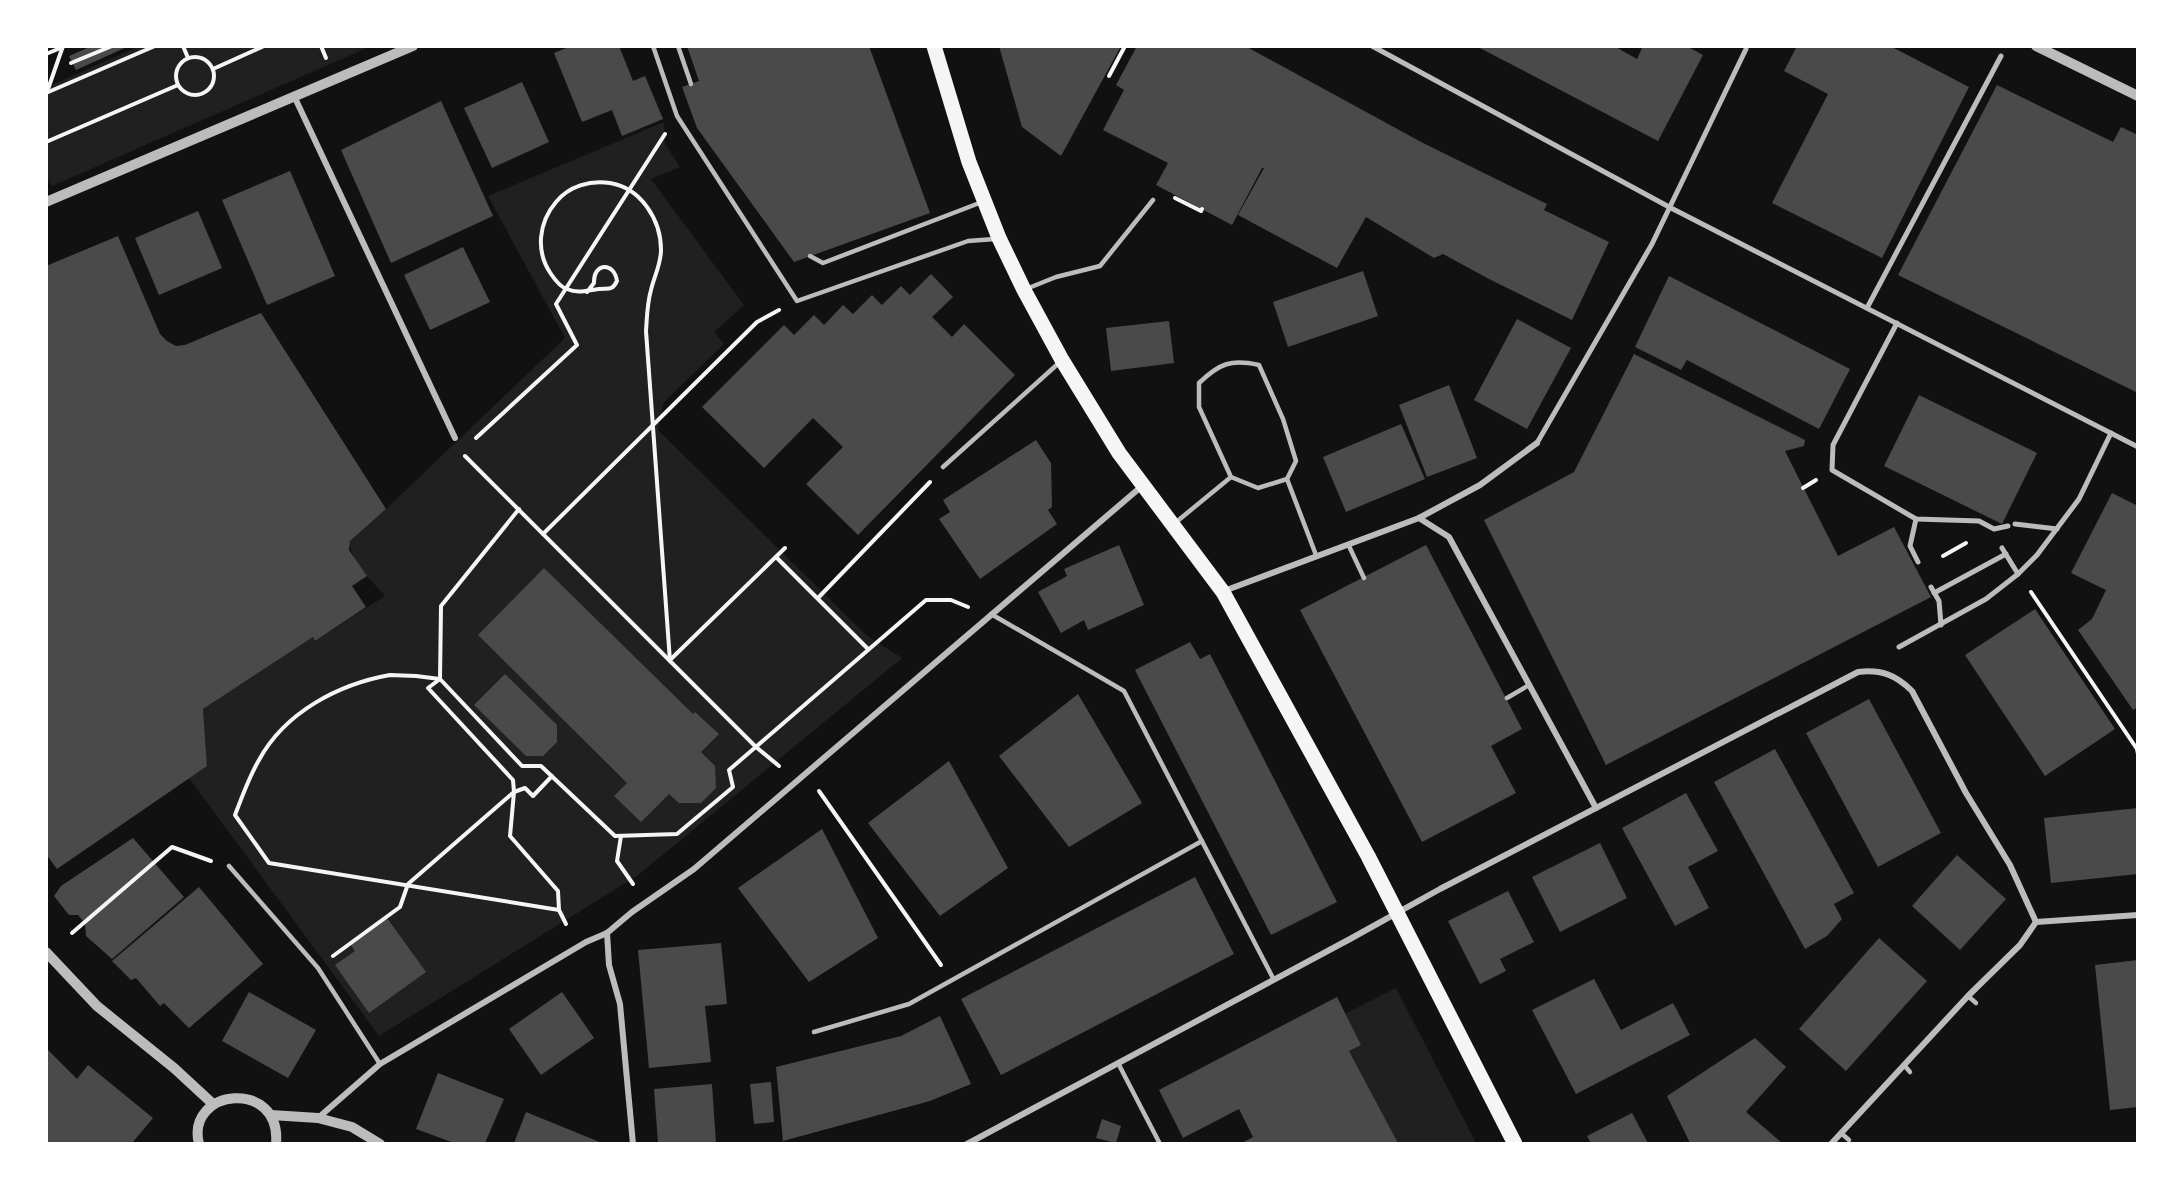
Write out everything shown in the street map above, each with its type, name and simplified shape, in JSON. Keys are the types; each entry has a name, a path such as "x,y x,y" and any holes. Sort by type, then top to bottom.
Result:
{"main road":[{"path":"934,46 969,162 999,238 1024,290 1062,360 1119,453 1223,592 1368,856 1515,1143"}],"street":[{"path":"46,202 413,46"},
{"path":"1372,46 1671,208 2138,447"},
{"path":"2036,46 2138,96"},
{"path":"1223,592 1419,518 1480,485 1537,443 1652,244 1746,48"},
{"path":"1867,308 2001,56"},
{"path":"295,98 455,438"},
{"path":"1897,323 1833,445 1832,470 1916,519 1979,521 1994,529 1997,536"},
{"path":"1899,647 1986,598 2018,574 2037,555 2079,499 2111,433"},
{"path":"318,1118 380,1064 586,942 607,933 632,912 694,868 807,774 1142,485"},
{"path":"1419,518 1449,537 1596,808"},
{"path":"1916,519 1910,546 1918,562"},
{"path":"2015,524 2057,529"},
{"path":"1994,529 2008,526"},
{"path":"2002,548 2018,574"},
{"path":"1934,593 2006,554"},
{"path":"1931,587 1939,601 1941,625"},
{"path":"969,1143 1397,913 1858,672 1873,670 1890,675 1901,680 1912,691 1966,793 2010,865 2036,922"},
{"path":"2036,922 2138,915"},
{"path":"1831,1143 1968,996 2020,945 2036,922"},
{"path":"607,933 609,965 620,1004 633,1143"},
{"path":"46,952 97,1006 174,1068 213,1104"},
{"path":"199,1143 199,1126 203,1116 213,1104 233,1097 247,1098 261,1105 271,1115 277,1133 276,1143"},
{"path":"271,1115 318,1118 352,1127 380,1143"}],"lane":[{"path":"654,46 677,116 796,301 968,241 999,238"},
{"path":"678,46 691,84"},
{"path":"1024,290 1056,277 1100,266 1153,200"},
{"path":"810,256 823,263 984,201"},
{"path":"943,467 1062,360"},
{"path":"1287,479 1258,488 1231,477 1199,407 1199,383 1214,369 1239,361 1259,365 1283,419 1296,460 1287,479 1316,555"},
{"path":"1173,525 1231,477"},
{"path":"1348,544 1364,578"},
{"path":"991,614 1124,691 1274,980"},
{"path":"1507,698 1529,685"},
{"path":"814,1032 909,1004 1202,841"},
{"path":"229,866 318,968 380,1064"},
{"path":"1968,996 1976,1003"},
{"path":"1118,1064 1160,1143"},
{"path":"1904,1065 1910,1072"},
{"path":"1841,1133 1849,1140"}],"path":[{"path":"46,54 63,46"},
{"path":"47,93 63,46"},
{"path":"71,63 112,46"},
{"path":"47,93 155,46"},
{"path":"183,46 188,58"},
{"path":"213,69 264,46"},
{"path":"1109,76 1125,46"},
{"path":"194,56 206,59 213,69 214,82 206,92 200,95 188,94 178,85 176,79 178,66 188,58 194,56"},
{"path":"46,141 178,85"},
{"path":"461,452 577,345 556,304 677,116"},
{"path":"587,292 594,283 594,276 598,269 612,268 616,274 618,281 614,288 607,290 587,292 567,289 557,282 548,270 540,240 548,211 570,189 584,184 599,182 629,189 643,201 653,217 660,242 660,261 651,289 646,331 670,660"},
{"path":"1167,194 1201,211 1202,209"},
{"path":"543,534 757,322 796,301"},
{"path":"455,438 461,452 756,747 778,766"},
{"path":"818,598 913,501"},
{"path":"440,679 441,606 519,509"},
{"path":"1943,556 1968,542"},
{"path":"670,660 785,548"},
{"path":"1937,553 1943,556 1948,566"},
{"path":"776,556 868,650"},
{"path":"2018,574 2137,749 2138,754"},
{"path":"559,910 269,862 235,815 259,759 283,729 311,706 329,695 369,679 390,675 416,675 440,679 522,766 541,766 615,836 677,834 733,787 729,770 926,600 951,600 970,608"},
{"path":"440,679 428,688 513,780 510,836 558,891 559,910 566,924"},
{"path":"807,774 952,980"},
{"path":"318,968 399,907 408,884 514,792 525,788 533,796 552,776"},
{"path":"621,836 618,861 633,884"},
{"path":"72,933 172,847 229,866"}],"shaded area":[{"path":"138,47 369,47 52,186 47,178 47,87"},
{"path":"664,122 665,144 680,167 651,179 744,305 714,332 724,344 664,402 658,430 867,636 902,658 637,876 379,1036 189,778 207,766 203,709 313,637 315,641 385,596 357,564 350,541 565,338 488,196"},
{"path":"1396,988 1476,1143 1398,1143 1349,1051 1361,1045 1345,1014"}],"building":[{"path":"92,46 129,46 76,70 69,56"},
{"path":"571,46 619,46 633,81 645,76 663,119 622,136 612,110 582,122 554,53"},
{"path":"687,46 869,46 930,213 794,262 697,128 682,87 699,81"},
{"path":"999,46 1121,46 1061,156 1022,127"},
{"path":"1137,46 1245,46 1423,143 1547,204 1544,210 1609,242 1572,320 1443,254 1434,258 1366,217 1337,268 1238,215 1264,168 1232,225 1156,185 1168,163 1103,130 1124,90 1116,85"},
{"path":"1476,46 1614,46 1637,59 1643,46 1686,46 1703,55 1658,141"},
{"path":"1797,46 1890,46 1969,87 1882,258 1772,203 1828,94 1784,71"},
{"path":"522,82 549,142 492,168 464,108"},
{"path":"1997,85 2113,142 2121,127 2138,135 2138,393 1898,275"},
{"path":"441,101 493,216 391,263 341,150"},
{"path":"290,171 335,276 267,305 222,200"},
{"path":"198,211 222,268 159,295 135,238"},
{"path":"118,236 160,334 176,346 185,345 261,313 386,509 350,541 349,550 367,576 352,586 366,607 315,641 313,637 203,709 207,766 57,869 46,854 46,266"},
{"path":"463,247 490,302 430,330 404,275"},
{"path":"1363,271 1378,316 1288,347 1273,302"},
{"path":"931,274 953,297 932,317 952,337 964,324 1015,375 858,535 806,484 843,447 813,418 764,468 702,407 784,325 794,335 814,315 824,325 843,305 853,314 872,295 882,305 901,286 910,295"},
{"path":"1669,276 1850,369 1819,429 1687,360 1681,370 1635,347"},
{"path":"1517,319 1571,348 1527,429 1474,400"},
{"path":"1169,321 1174,363 1111,371 1106,328"},
{"path":"1634,354 1805,440 1804,446 1785,451 1838,556 1894,527 1931,597 1606,765 1484,520 1574,472"},
{"path":"1449,385 1477,458 1427,477 1399,405"},
{"path":"1919,395 2037,453 2002,524 1884,466"},
{"path":"1401,424 1425,479 1346,512 1323,457"},
{"path":"1036,440 1051,463 1052,507 1048,510 1057,524 980,579 939,519 950,512 943,500"},
{"path":"2112,493 2138,506 2138,707 2133,710 2078,630 2092,619 2106,590 2071,573"},
{"path":"1119,545 1144,605 1088,630 1084,620 1061,633 1038,592 1067,576 1064,569"},
{"path":"1426,545 1522,729 1491,746 1516,793 1422,842 1300,610"},
{"path":"544,568 693,714 695,712 719,734 701,752 715,766 716,788 701,803 679,803 669,794 641,822 614,796 627,783 478,635"},
{"path":"2035,609 2115,729 2045,776 1965,655"},
{"path":"1190,642 1200,659 1210,654 1337,902 1271,935 1135,670"},
{"path":"505,674 557,725 557,742 543,756 526,756 474,705"},
{"path":"1078,694 1142,803 1069,847 999,756"},
{"path":"1869,699 1941,833 1878,867 1806,733"},
{"path":"1775,749 1854,893 1834,904 1842,919 1827,936 1805,949 1714,782"},
{"path":"949,761 1008,868 940,916 868,823"},
{"path":"1686,793 1718,851 1688,867 1709,908 1675,926 1622,828"},
{"path":"2138,808 2138,874 2051,883 2044,818"},
{"path":"822,829 878,938 809,982 738,888"},
{"path":"133,838 184,897 112,959 86,936 85,923 78,915 69,915 54,896 61,886"},
{"path":"1600,843 1627,898 1560,932 1532,877"},
{"path":"1957,855 2006,899 1960,950 1912,906"},
{"path":"1195,877 1234,954 1001,1075 961,999"},
{"path":"199,887 263,964 189,1028 164,1003 160,1006 136,978 131,980 112,961"},
{"path":"1508,891 1534,942 1500,959 1506,971 1480,984 1448,921"},
{"path":"387,918 426,972 369,1013 335,965 355,951 350,944"},
{"path":"1879,938 1927,981 1846,1071 1799,1029"},
{"path":"721,943 727,1004 705,1006 711,1062 649,1068 638,950"},
{"path":"2138,960 2138,1107 2110,1110 2095,965"},
{"path":"1594,979 1621,1030 1673,1003 1690,1035 1576,1094 1532,1010"},
{"path":"249,992 316,1030 288,1078 222,1041"},
{"path":"562,992 594,1038 541,1075 509,1029"},
{"path":"1337,997 1361,1045 1349,1051 1398,1143 1242,1143 1253,1137 1239,1109 1183,1138 1159,1090"},
{"path":"940,1016 971,1084 930,1101 783,1141 776,1067 901,1036"},
{"path":"1755,1038 1786,1067 1746,1112 1782,1143 1690,1143 1667,1096"},
{"path":"46,1048 77,1079 88,1065 153,1118 132,1143 46,1143"},
{"path":"438,1073 504,1099 485,1143 454,1143 416,1129"},
{"path":"771,1082 774,1122 754,1124 750,1084"},
{"path":"712,1084 716,1143 658,1143 654,1089"},
{"path":"526,1112 602,1143 514,1143"},
{"path":"1632,1113 1648,1143 1591,1143 1587,1136"},
{"path":"1102,1119 1121,1126 1116,1143 1096,1138"}]}
